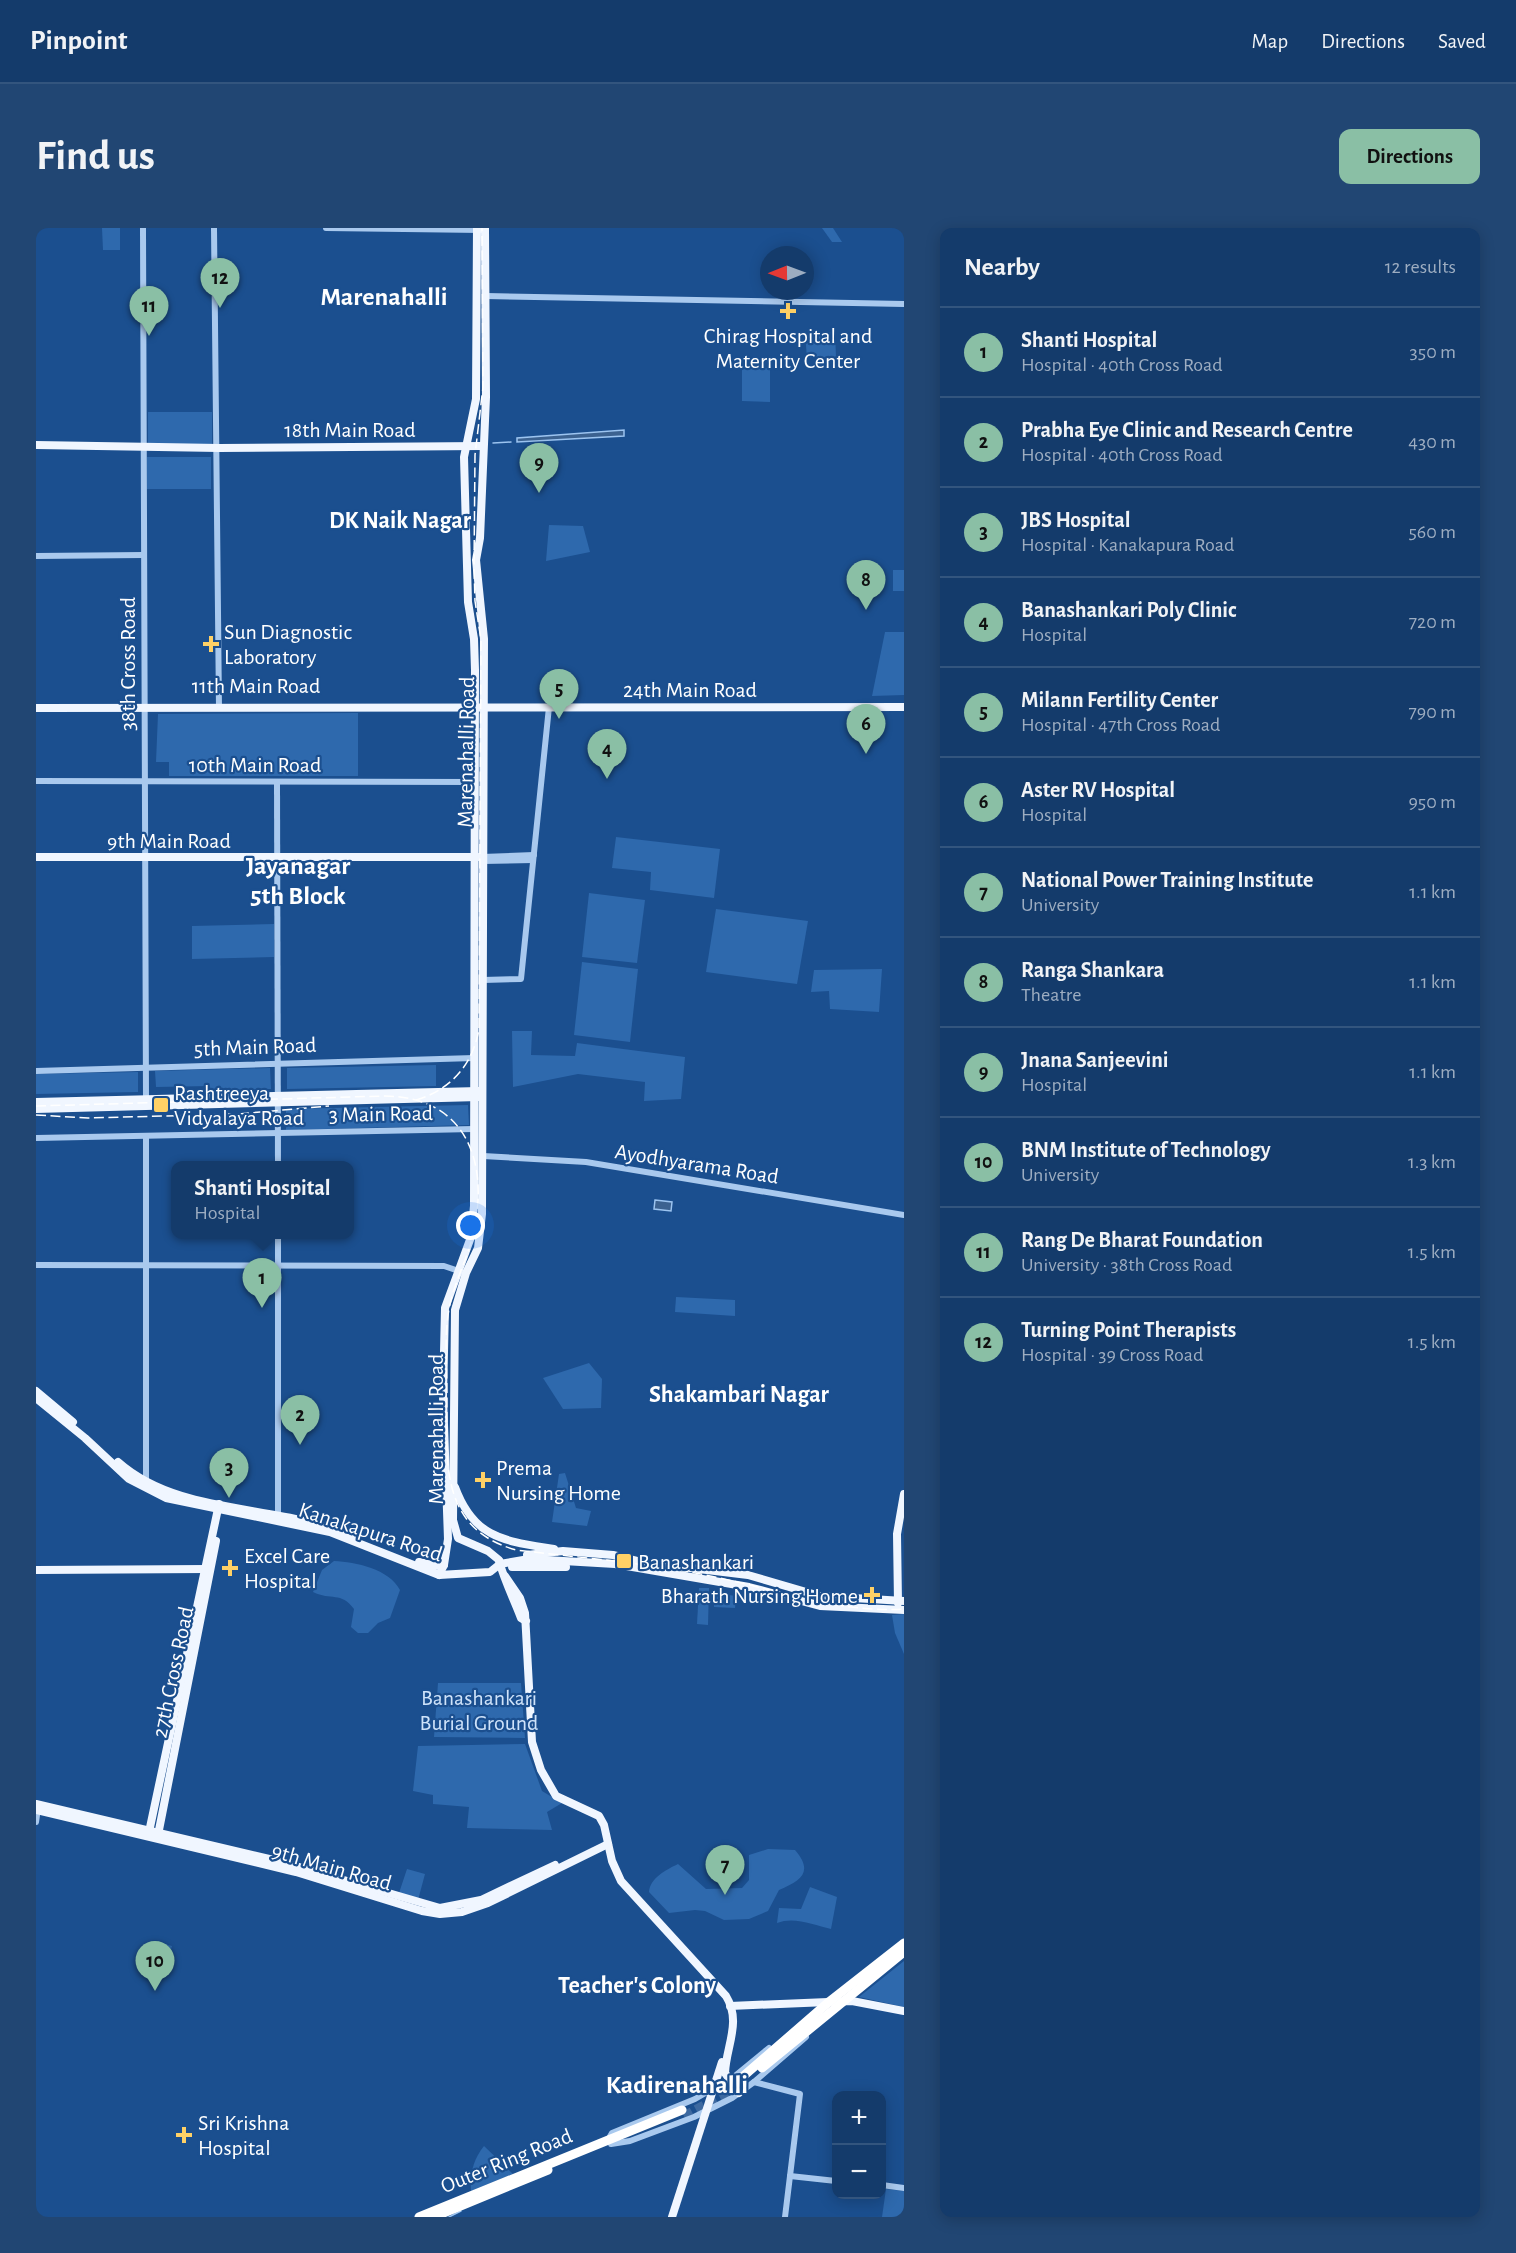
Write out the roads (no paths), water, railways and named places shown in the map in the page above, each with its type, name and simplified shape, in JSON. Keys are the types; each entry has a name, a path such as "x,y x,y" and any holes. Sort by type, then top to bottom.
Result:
{"highway":[{"path":"738,2084 904,1943"},
{"path":"836,2002 904,1952"},
{"path":"609,2142 683,2113"},
{"name":"Outer Ring Road","path":"419,2217 609,2142"},
{"name":"Outer Ring Road","path":"434,2217 609,2142"}],"main road":[{"name":"Marenahalli Road","path":"481,229 486,296 486,397 482,446 480,538 472,560 468,602 474,639 479,705 474,1058 483,1156 482,1233 445,1308 443,1396 451,1532 458,1538 488,1551 502,1562"},
{"name":"Marenahalli Road","path":"439,1575 444,1565 451,1532 453,1324 471,1237 474,1129 479,1094 483,980 475,782 484,639 472,560 465,538 464,457 476,399 481,229"},
{"path":"472,560 473,457 483,386 481,229"},
{"name":"18th Main Road","path":"36,447 144,449 482,446"},
{"name":"24th Main Road","path":"479,705 904,702"},
{"name":"11th Main Road","path":"36,703 479,705"},
{"name":"11th Main Road","path":"36,708 145,705"},
{"name":"24th Main Road","path":"479,705 904,707"},
{"name":"9th Main Road","path":"36,857 145,860"},
{"name":"9th Main Road","path":"36,862 478,859"},
{"path":"36,1109 278,1099 479,1094"},
{"path":"36,1102 278,1099"},
{"name":"Kanakapura Road","path":"36,1391 146,1483 218,1508 278,1514 333,1527 424,1563 444,1565"},
{"name":"Kanakapura Road","path":"36,1398 142,1487 171,1500 330,1532 439,1575 489,1572 502,1562 563,1551 613,1554 641,1562 748,1575 820,1596 901,1601"},
{"path":"453,1483 469,1516 491,1535 563,1551"},
{"path":"902,1610 897,1534 904,1494"},
{"name":"27th Cross Road","path":"153,1834 208,1571 218,1508"},
{"path":"901,1601 904,1514"},
{"path":"502,1562 504,1583 521,1618 526,1621 532,1742 541,1770 556,1796 599,1816 621,1881 729,2003 732,2042 725,2070 738,2084"},
{"name":"Kanakapura Road","path":"502,1562 615,1564 749,1587 820,1606 902,1610"},
{"path":"36,1572 62,1570 208,1571"},
{"path":"36,1572 208,1571"},
{"name":"9th Main Road","path":"37,1808 153,1834 296,1872 422,1911 440,1914 462,1911 488,1903 608,1841"},
{"path":"729,2003 836,2002 904,2011"},
{"path":"672,2217 728,2042 729,2003"}],"street":[{"name":"38th Cross Road","path":"143,228 146,1099"},
{"path":"214,228 219,705"},
{"path":"326,228 481,229"},
{"path":"486,296 904,304"},
{"path":"36,556 144,555"},
{"path":"483,980 519,981 527,936 549,707"},
{"name":"10th Main Road","path":"36,781 475,782"},
{"path":"277,782 278,1161"},
{"path":"478,859 533,857"},
{"name":"5th Main Road","path":"36,1071 474,1058"},
{"name":"3 Main Road","path":"36,1138 474,1129"},
{"path":"146,1136 146,1483"},
{"name":"Ayodhyarama Road","path":"483,1156 586,1162 904,1215"},
{"path":"278,1239 278,1514"},
{"path":"36,1266 444,1266 462,1272"},
{"path":"36,1822 37,1808"},
{"path":"754,2082 823,2023 836,2002"},
{"path":"714,2088 696,2099 612,2133 609,2142 630,2141 706,2110 836,2002"},
{"path":"738,2084 754,2082 800,2094 785,2217"},
{"path":"790,2176 832,2180"},
{"path":"886,2186 904,2188"}],"waterway":[{"path":"493,443 511,442"},
{"path":"449,2217 461,2211"}],"tunnel":[{"path":"684,2116 743,2084"}],"railway":[{"path":"416,1100 440,1090 458,1074 472,1053 479,1029 481,640 475,601 474,567 475,455 483,387 482,228"},
{"path":"36,1106 385,1096 412,1099 435,1108 452,1120 465,1137 474,1157 478,1180 478,1205 474,1231 451,1299 446,1341 448,1467 452,1489 460,1508 472,1526 491,1540 516,1550 690,1572 856,1608 904,1609"},
{"path":"36,1115 88,1118 238,1114 329,1106"}],"place":[{"name":"Turning Point Therapists","path":"220,308"},
{"name":"Chirag Hospital and Maternity Center","path":"788,311"},
{"name":"Rang De Bharat Foundation","path":"149,336"},
{"name":"Jnana Sanjeevini","path":"539,493"},
{"name":"Ranga Shankara","path":"866,610"},
{"name":"Sun Diagnostic Laboratory","path":"211,644"},
{"name":"Milann Fertility Center","path":"559,719"},
{"name":"Aster RV Hospital","path":"866,754"},
{"name":"Banashankari Poly Clinic","path":"607,779"},
{"name":"Rashtreeya Vidyalaya Road","path":"161,1105"},
{"name":"Shanti Hospital","path":"262,1308"},
{"name":"Prabha Eye Clinic and Research Centre","path":"300,1445"},
{"name":"Prema Nursing Home","path":"483,1480"},
{"name":"JBS Hospital","path":"229,1498"},
{"name":"Banashankari","path":"624,1561"},
{"name":"Excel Care Hospital","path":"230,1568"},
{"name":"Bharath Nursing Home","path":"872,1595"},
{"name":"National Power Training Institute","path":"725,1895"},
{"name":"BNM Institute of Technology","path":"155,1991"},
{"name":"Sri Krishna Hospital","path":"184,2135"}],"district":[{"name":"Marenahalli","path":"384,296"},
{"name":"DK Naik Nagar","path":"400,520"},
{"name":"Jayanagar 5th Block","path":"298,880"},
{"name":"Shakambari Nagar","path":"739,1394"},
{"name":"Teacher's Colony","path":"637,1985"},
{"name":"Kadirenahalli","path":"677,2084"}],"park label":[{"name":"Banashankari Burial Ground","path":"479,1710"}]}
